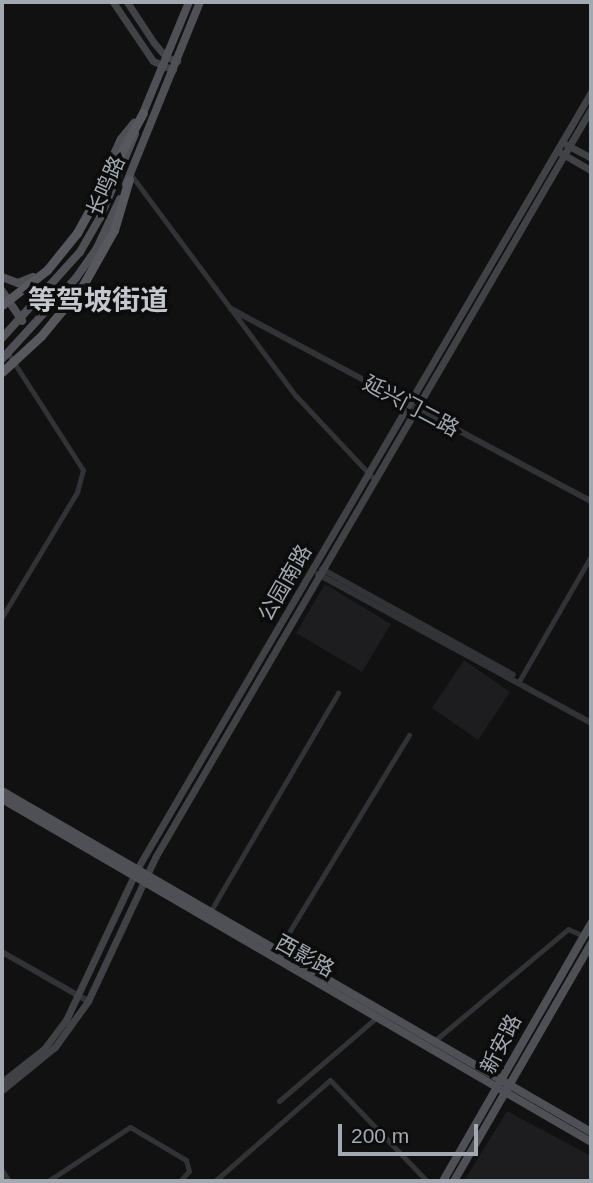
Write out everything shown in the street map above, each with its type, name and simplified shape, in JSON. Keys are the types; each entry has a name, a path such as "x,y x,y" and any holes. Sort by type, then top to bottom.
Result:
{"highway":[{"path":"2,305 47,270 95,204 143,113"},
{"path":"2,372 63,311 120,215 130,177"}],"main road":[{"path":"113,2 153,61 175,65"},
{"path":"127,2 163,61"},
{"name":"长鸣路","path":"2,338 68,268 92,232 188,2"},
{"name":"长鸣路","path":"5,356 92,256 130,177 200,2"},
{"name":"公园南路","path":"2,1082 44,1049 79,997 135,873 561,153 591,92"},
{"name":"公园南路","path":"566,144 591,109"},
{"path":"2,277 18,283 29,281 60,251 87,212 121,139 143,113"},
{"path":"566,144 591,158"},
{"path":"561,153 591,170"},
{"path":"2,291 20,320 29,328"},
{"path":"2,345 5,356"},
{"name":"公园南路","path":"2,1090 55,1047 88,1001 144,878 371,477"},
{"name":"西影路","path":"2,791 135,873"},
{"name":"西影路","path":"2,799 144,878 377,1017 591,1132"},
{"name":"西影路","path":"144,878 210,912 433,1042 591,1142"},
{"name":"新安路","path":"454,1181 505,1086 507,1065 591,924"},
{"name":"新安路","path":"443,1181 505,1086 591,944"}],"street":[{"path":"130,177 296,397 371,477"},
{"name":"延兴门二路","path":"231,309 591,501"},
{"path":"2,617 77,492 83,470 5,356"},
{"path":"519,681 591,556"},
{"path":"320,571 591,721"},
{"path":"210,912 338,693"},
{"path":"277,952 409,735"},
{"path":"433,1042 568,929 584,936"},
{"path":"2,952 88,1001"},
{"path":"279,1101 377,1017"},
{"path":"215,1181 330,1080 427,1181"},
{"path":"48,1181 130,1127 186,1160 189,1171 180,1181"},
{"path":"2,1170 9,1181"}],"shaded area":[{"path":"325,584 391,624 362,672 296,633"},
{"path":"464,660 510,692 478,740 432,708"},
{"path":"507,1111 591,1156 591,1181 464,1181"}],"district":[{"name":"等驾坡街道","path":"98,301"}]}
